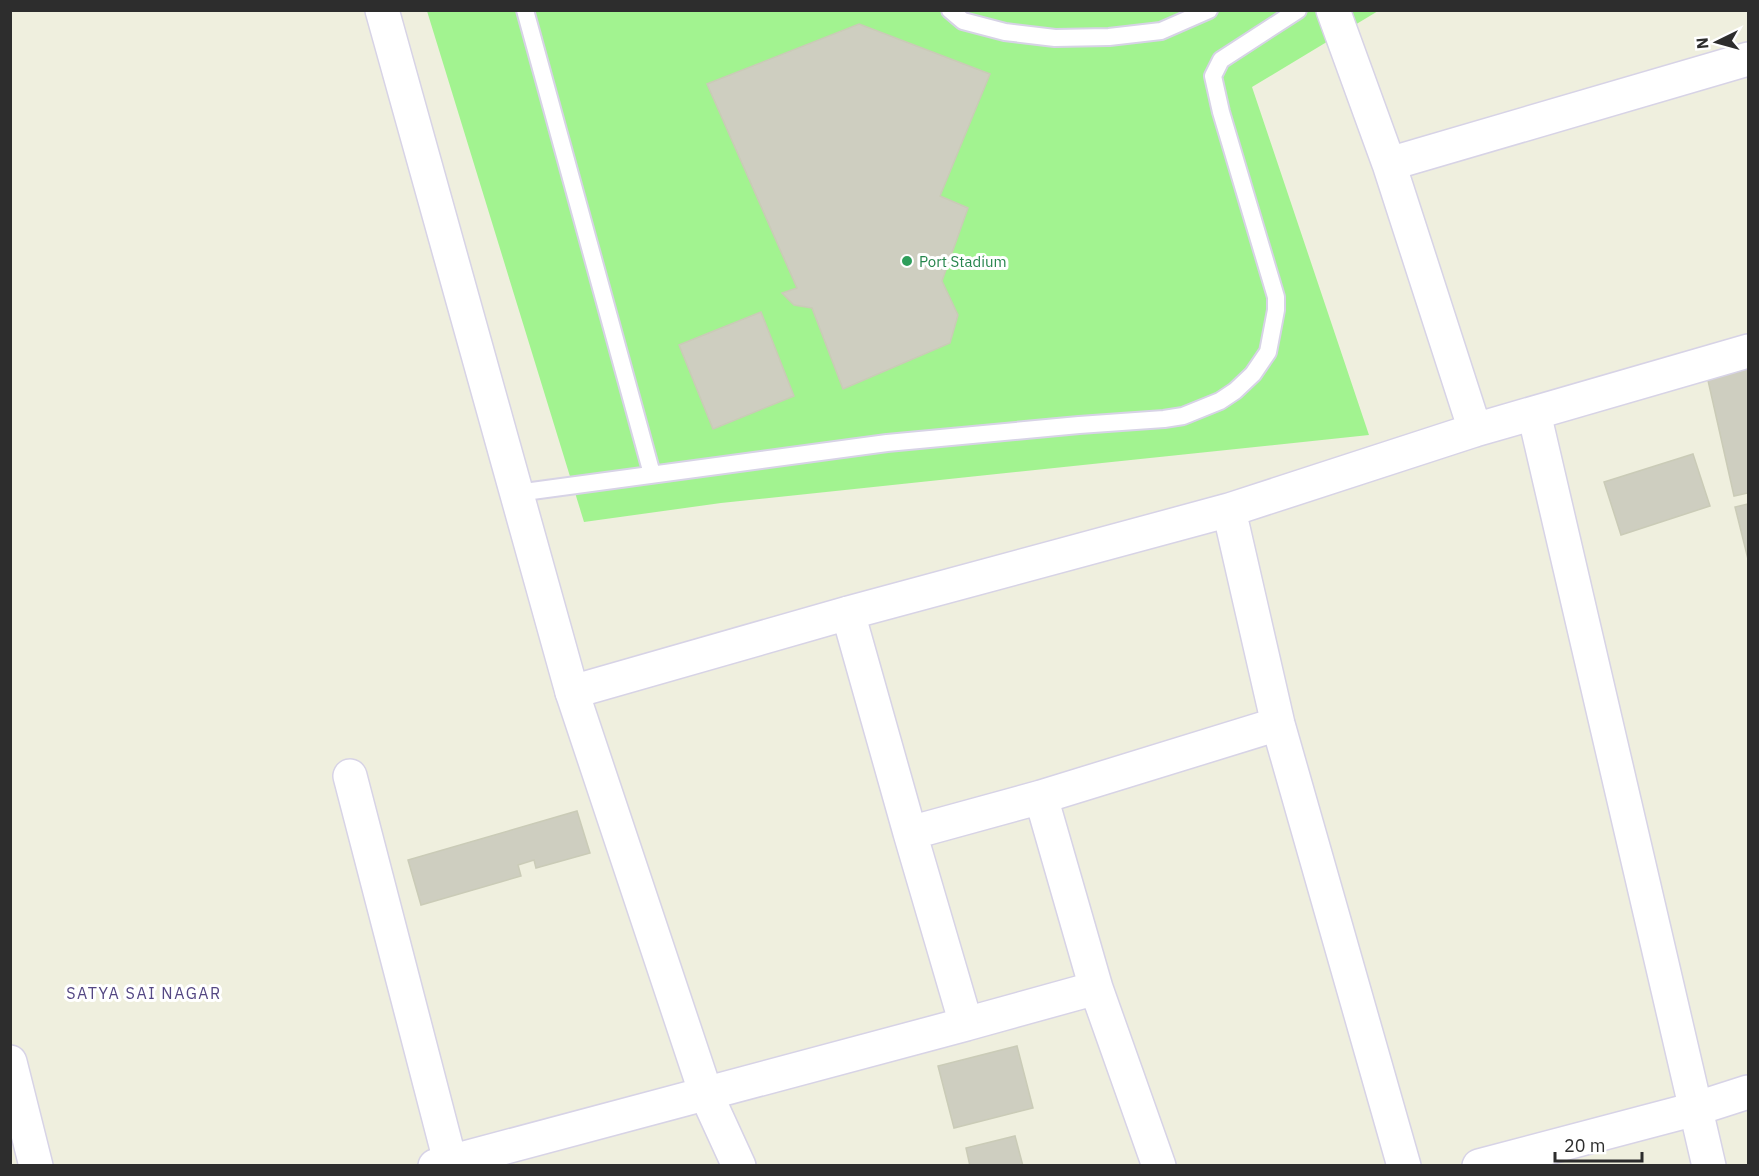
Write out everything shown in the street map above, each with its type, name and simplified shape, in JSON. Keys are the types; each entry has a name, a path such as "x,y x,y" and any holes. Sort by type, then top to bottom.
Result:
{"street":[{"path":"382,10 572,692 706,1095 739,1166"},
{"path":"1333,10 1389,164 1475,430"},
{"path":"1389,164 1749,59"},
{"path":"572,692 848,613 1229,510 1475,430 1749,351"},
{"path":"1534,413 1709,1166"},
{"path":"1229,510 1278,723 1404,1166"},
{"path":"848,613 966,1024"},
{"path":"910,833 1041,797 1278,723"},
{"path":"350,776 442,1163 706,1095 1096,988"},
{"path":"1041,797 1096,988 1159,1166"},
{"path":"10,1062 36,1166"},
{"path":"1479,1166 1695,1109 1749,1092"}],"lane":[{"path":"525,10 652,474"},
{"path":"950,10 963,21 1005,32 1055,38 1109,37 1161,31 1209,10"},
{"path":"517,493 887,443 1164,419 1183,416 1220,401 1253,374 1268,352 1276,310 1276,297 1221,112 1214,76 1221,60 1298,10"}],"green space":[{"name":"Port Stadium","path":"427,11 1378,11 1252,87 1369,435 721,503 584,522"}],"building":[{"path":"859,24 990,74 940,196 968,208 942,281 958,315 950,343 843,389 812,308 794,305 782,293 797,288 707,84"},
{"path":"761,312 794,396 713,429 679,345"},
{"path":"1748,367 1748,493 1734,496 1707,376"},
{"path":"1693,454 1710,506 1621,535 1604,482"},
{"path":"1748,504 1748,559 1735,507"},
{"path":"577,811 590,853 536,868 534,860 518,865 521,876 421,905 408,860"},
{"path":"1017,1046 1033,1108 954,1128 938,1066"},
{"path":"1015,1136 1023,1166 970,1166 966,1148"}],"place":[{"name":"Port Stadium","path":"907,261"}],"district":[{"name":"SATYA SAI NAGAR","path":"144,993"}]}
